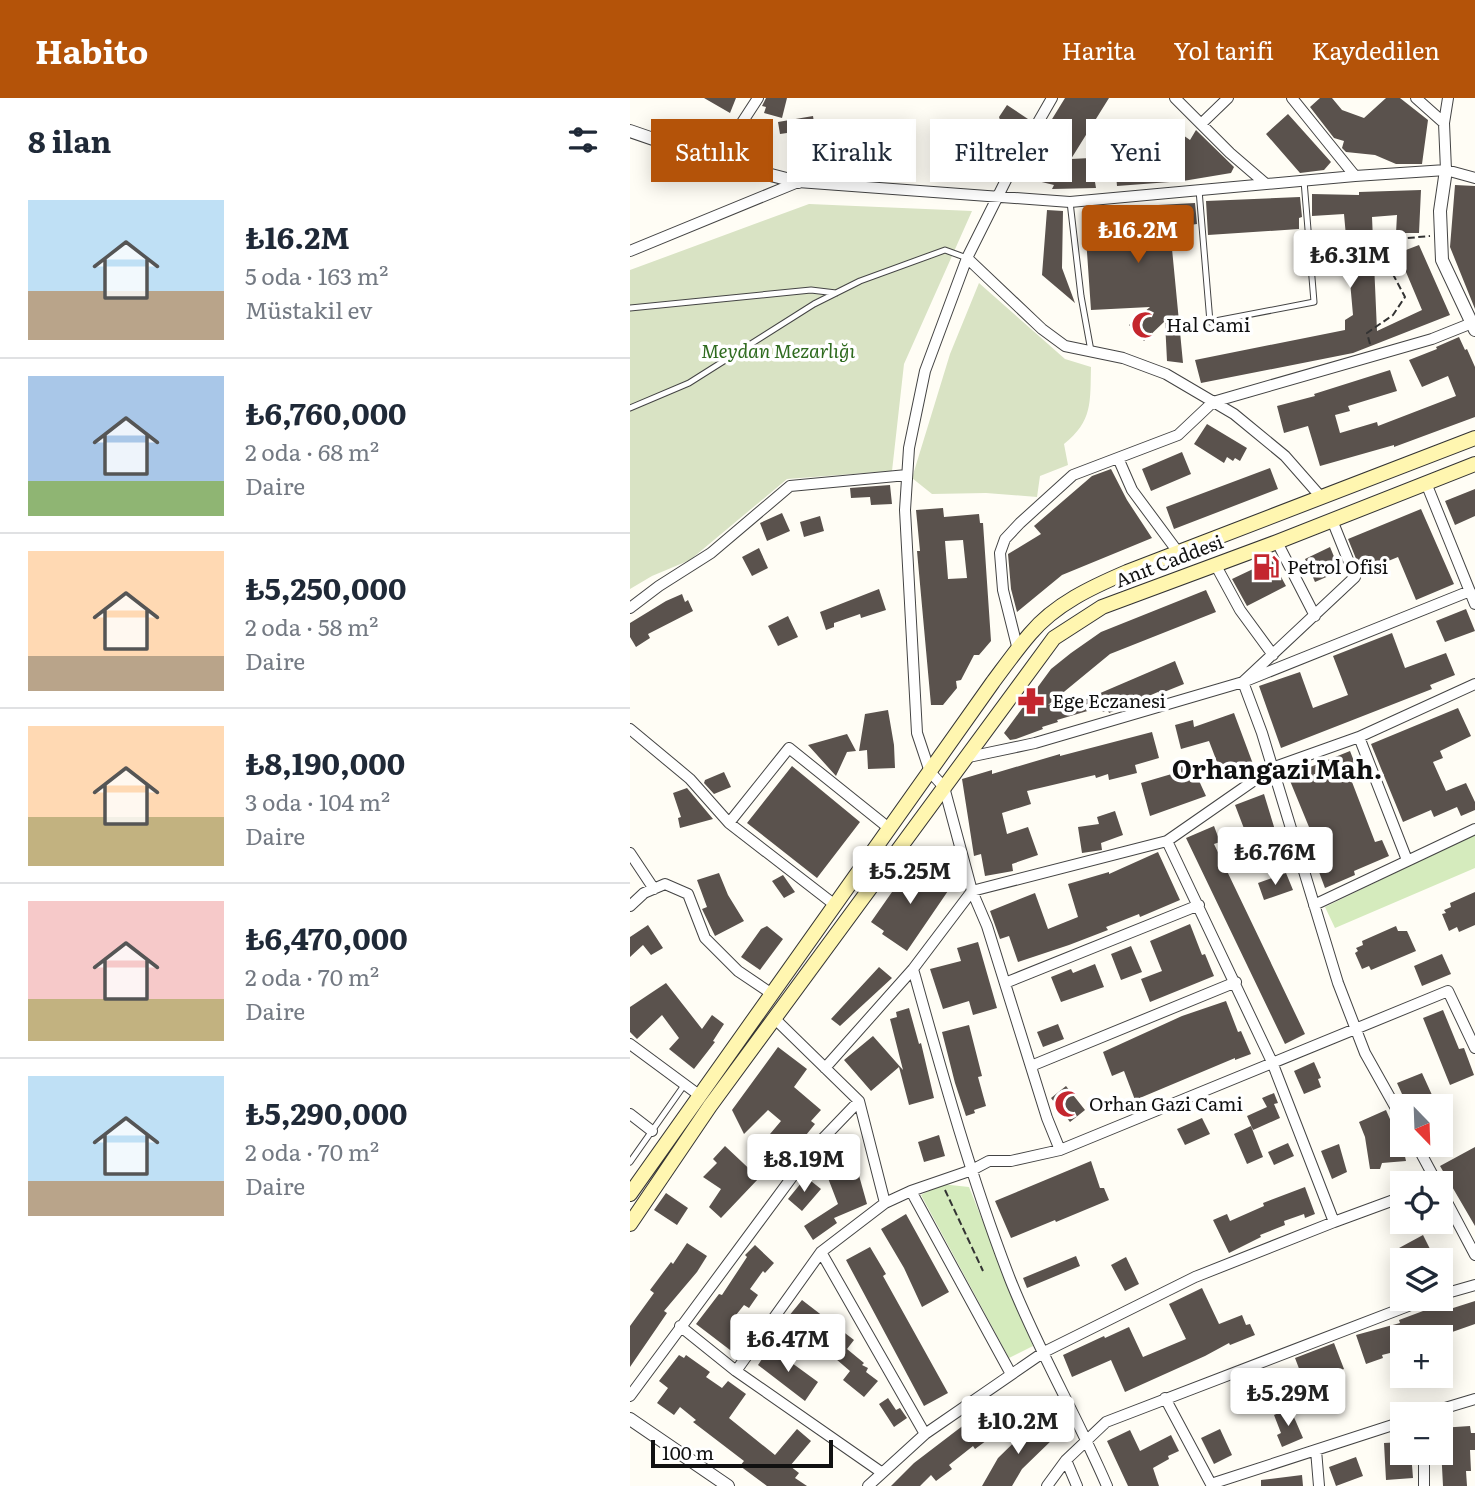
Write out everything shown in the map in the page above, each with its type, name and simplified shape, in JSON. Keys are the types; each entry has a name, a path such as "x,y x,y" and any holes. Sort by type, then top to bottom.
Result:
{"main road":[{"path":"630,1194 930,772 1018,650 1044,619 1103,582 1475,439"},
{"name":"Anıt Caddesi","path":"630,1224 710,1106 1043,650 1069,626 1102,607 1475,464"}],"street":[{"path":"744,119 758,98"},
{"path":"1052,98 1013,166 967,258 925,371 909,449 905,510 917,733 930,772 944,787 972,891 987,926 1060,1150"},
{"path":"1175,98 1266,184"},
{"path":"1201,124 1228,98"},
{"path":"1292,98 1355,176"},
{"path":"1416,98 1444,122"},
{"path":"1018,650 1003,590 1000,553 1005,539 1073,475 1178,435 1213,402 1473,327 1470,308 1442,260 1440,211 1446,170 1444,122 1448,98"},
{"path":"630,131 651,138"},
{"path":"773,176 798,183 1070,202 1446,170 1475,178"},
{"path":"630,250 798,183"},
{"path":"967,258 1042,329 1065,346 1123,358 1166,374 1234,414 1285,456 1321,496"},
{"path":"1118,458 1132,490 1178,552"},
{"path":"630,608 711,553 790,486 907,475"},
{"path":"1426,483 1475,604"},
{"path":"1243,682 1355,578 1332,520"},
{"path":"1277,542 1315,616"},
{"path":"1215,564 1240,610 1273,655"},
{"path":"964,758 1035,743 1243,682 1470,591"},
{"path":"1243,682 1338,983 1365,1053 1390,1098"},
{"path":"825,1068 913,969 972,891 1167,841 1272,768 1359,737 1475,684"},
{"path":"630,729 690,779 729,823 835,905"},
{"path":"1359,737 1407,860"},
{"path":"729,823 789,748 890,829"},
{"path":"1314,905 1475,829"},
{"path":"1167,841 1272,1062 1334,1222"},
{"path":"630,853 654,888"},
{"path":"630,905 644,892 665,884 688,894 705,938 738,971 772,994"},
{"path":"1005,983 1199,905"},
{"path":"913,969 972,1170 1011,1280 1107,1486"},
{"path":"1031,1066 1236,982"},
{"path":"736,1371 821,1252 885,1203 911,1191 972,1170 989,1161 1011,1161 1060,1150 1448,991 1475,1048"},
{"path":"774,1018 859,1101 885,1203"},
{"path":"630,1044 699,1095"},
{"path":"630,1396 812,1150 859,1101"},
{"path":"630,1114 652,1131"},
{"path":"911,1191 1011,1374"},
{"path":"868,1486 925,1434 1044,1352 1195,1277 1390,1201"},
{"path":"1453,1214 1475,1255"},
{"path":"821,1252 925,1434"},
{"path":"1453,1291 1475,1284"},
{"path":"1047,1486 1066,1460 1105,1422 1395,1311"},
{"path":"680,1326 736,1371 881,1472"},
{"path":"1165,1398 1211,1484 1226,1483 1390,1426"},
{"path":"1453,1406 1475,1399"},
{"path":"630,1419 711,1481 728,1486"},
{"path":"1316,1450 1319,1486"},
{"path":"1066,1460 1077,1486"},
{"path":"1424,1465 1424,1486"}],"lane":[{"path":"1199,190 1210,322 1314,302 1304,181"},
{"path":"1070,202 1081,296 1092,351"},
{"path":"630,408 689,383 814,304 860,281 945,250 967,258"},
{"path":"630,308 811,290 836,293"},
{"path":"630,1162 685,1084"}],"path":[{"path":"1374,356 1367,333 1393,315 1405,297 1387,263 1387,240 1441,235"},
{"path":"940,1181 984,1271"}],"green space":[{"name":"Meydan Mezarlığı","path":"809,204 972,211 904,364 892,471 787,479 690,560 652,576 630,589 630,270"},
{"path":"979,283 1065,359 1091,367 1090,401 1085,419 1064,444 1068,465 1040,476 1037,497 986,493 932,494 912,478 950,354"},
{"path":"1475,834 1475,868 1335,928 1325,907"},
{"path":"941,1184 969,1187 1033,1346 1009,1358 921,1195"}],"building":[{"path":"704,98 736,98 730,113"},
{"path":"766,98 787,98 782,118 764,113 766,107 762,106"},
{"path":"1065,98 1109,98 1096,119 1086,119 1086,135 1072,157 1072,119 1052,119"},
{"path":"1320,98 1332,98 1342,110 1364,118 1386,98 1400,98 1428,120 1422,164 1396,164 1375,155 1346,152 1342,148 1344,141 1334,138 1310,107"},
{"path":"1007,105 1028,119 1000,119"},
{"path":"1288,114 1331,162 1324,170 1300,173 1266,134"},
{"path":"787,120 787,133 780,134 778,122"},
{"path":"1196,130 1234,167 1231,173 1185,181 1185,136 1190,140"},
{"path":"1086,158 1086,182 1095,182 1096,188 1052,189 1054,185 1042,182 1072,182 1072,159"},
{"path":"1117,182 1170,182 1117,186"},
{"path":"1455,185 1475,186 1475,309 1450,247"},
{"path":"1421,190 1419,233 1396,233 1397,215 1372,217 1377,331 1422,310 1398,253 1419,245 1450,315 1353,353 1201,383 1195,360 1345,330 1345,320 1353,315 1344,214 1312,216 1312,194 1359,195 1359,192"},
{"path":"1300,197 1302,217 1299,218 1299,229 1208,235 1206,201"},
{"path":"1195,203 1197,224 1170,228 1183,363 1167,361 1165,321 1144,341 1129,325 1150,307 1091,310 1084,209"},
{"path":"1047,210 1063,211 1062,268 1075,303 1042,275"},
{"path":"1459,337 1475,367 1475,417 1394,447 1320,466 1308,426 1284,433 1277,406 1390,370 1397,391 1348,406 1350,411 1335,415 1340,433 1377,422 1378,426 1456,396 1448,376 1422,387 1409,360"},
{"path":"1207,424 1247,448 1240,461 1227,457 1224,463 1194,444"},
{"path":"1182,452 1191,474 1151,491 1142,469"},
{"path":"1270,468 1278,489 1174,529 1166,507"},
{"path":"1111,469 1152,538 1062,575 1017,612 1011,589 1008,554 1041,534 1034,526 1092,476"},
{"path":"890,485 892,504 871,505 870,497 851,498 850,488"},
{"path":"1475,489 1475,516 1455,525 1445,501"},
{"path":"943,508 944,517 979,514 980,523 983,523 991,641 979,655 974,655 961,680 956,681 957,688 943,705 931,705 917,551 920,551 916,510","holes":["963,540 967,578 948,579 945,541"]},
{"path":"1421,509 1454,584 1416,600 1398,557 1371,568 1369,562 1359,566 1348,539"},
{"path":"782,513 790,531 767,541 760,523"},
{"path":"820,516 824,531 804,537 800,522"},
{"path":"1330,547 1340,571 1315,582 1305,559"},
{"path":"759,548 768,568 752,576 742,557"},
{"path":"1272,560 1286,586 1247,606 1232,579"},
{"path":"879,589 886,610 861,618 860,614 834,623 834,627 826,630 820,612"},
{"path":"1206,590 1216,612 1110,654 1048,705 1083,695 1084,700 1175,661 1184,684 1109,713 1108,710 1103,712 1101,707 1057,720 1058,722 1042,727 1043,729 1016,739 1010,740 1004,733 1051,669 1071,653 1101,632"},
{"path":"682,594 693,611 648,634 650,638 636,647 630,637 630,623"},
{"path":"1466,609 1475,631 1445,642 1436,621"},
{"path":"788,616 798,637 778,646 768,626"},
{"path":"1392,633 1405,668 1446,653 1455,675 1430,685 1432,689 1281,748 1259,686 1300,672 1313,708 1348,695 1333,656"},
{"path":"1458,708 1471,736 1440,751 1443,758 1433,762 1446,791 1466,783 1475,802 1475,810 1461,816 1457,807 1434,817 1431,810 1403,822 1371,744"},
{"path":"888,710 895,768 868,769 867,750 859,751 865,714"},
{"path":"1234,713 1253,764 1222,775 1209,741 1181,749 1175,725 1193,720 1194,727"},
{"path":"1152,732 1159,758 1135,765 1137,773 1109,780 1108,774 1096,778 1095,775 1027,791 1031,804 1002,813 1007,834 1028,827 1038,855 1012,864 1013,871 985,876 981,854 974,856 962,779 992,770 992,774"},
{"path":"847,734 856,751 847,752 836,776 808,745"},
{"path":"1350,751 1361,779 1352,782 1375,842 1382,840 1389,856 1354,871 1355,875 1325,888 1316,864 1323,861 1288,776"},
{"path":"1190,761 1206,796 1150,816 1141,783 1175,773 1173,768"},
{"path":"792,766 860,822 817,878 747,823"},
{"path":"724,772 731,787 714,794 704,783 705,780"},
{"path":"687,788 713,819 680,828 678,818 681,817 673,793"},
{"path":"1264,794 1275,830 1248,839 1235,805"},
{"path":"1115,811 1123,835 1101,843 1102,850 1082,853 1078,827 1099,824 1097,817"},
{"path":"1214,826 1220,842 1214,844 1305,1034 1285,1044 1186,838"},
{"path":"1158,852 1180,900 1140,917 1139,914 1106,927 1108,930 1069,945 1018,962 1009,936 1000,939 990,911 1035,893 1048,929 1078,917 1068,884 1109,874"},
{"path":"913,862 950,888 907,951 882,934 884,931 871,922"},
{"path":"719,873 728,895 744,921 715,936 702,909 707,907 697,880"},
{"path":"1286,873 1293,890 1264,900 1258,883"},
{"path":"783,875 795,892 784,898 772,881"},
{"path":"1475,892 1475,925 1459,932 1457,927 1449,931 1442,914 1446,913 1444,910 1451,907 1450,903"},
{"path":"1190,924 1214,976 1150,1002 1141,979 1162,971 1150,941"},
{"path":"648,925 663,948 651,955 643,945 630,957 630,937"},
{"path":"767,926 783,939 760,970 741,957 761,929"},
{"path":"1396,926 1398,931 1407,931 1416,951 1371,970 1369,966 1362,969 1355,953 1358,951 1356,948 1363,945 1362,941"},
{"path":"978,942 997,1008 973,1015 969,1001 943,1009 930,969 961,961 957,948"},
{"path":"1131,946 1142,972 1121,980 1111,954"},
{"path":"1442,954 1451,974 1422,986 1414,966"},
{"path":"1095,964 1104,987 1061,1002 1051,977 1071,969 1073,973"},
{"path":"879,967 892,978 840,1026 831,1019"},
{"path":"666,983 702,1029 712,1015 724,1024 713,1041 715,1042 694,1069 669,1049 679,1038 662,1015 637,1039 630,1032 630,1007"},
{"path":"1226,1001 1238,1032 1241,1031 1251,1054 1235,1058 1135,1100 1124,1071 1112,1076 1103,1052 1182,1016"},
{"path":"909,1008 919,1044 921,1043 934,1098 909,1105 899,1067 871,1091 844,1060 873,1036 903,1070 890,1019 897,1017 896,1012"},
{"path":"1443,1010 1459,1049 1464,1048 1474,1075 1450,1085 1423,1018"},
{"path":"1058,1024 1064,1039 1043,1047 1037,1032"},
{"path":"969,1025 982,1076 978,1077 986,1106 966,1116 942,1032"},
{"path":"778,1047 807,1069 794,1087 821,1110 811,1121 815,1124 802,1140 799,1137 777,1163 759,1147 781,1121 768,1110 744,1134 732,1110"},
{"path":"1314,1062 1321,1078 1318,1079 1321,1087 1304,1094 1294,1071"},
{"path":"1422,1073 1432,1094 1402,1094 1397,1083"},
{"name":"Orhan Gazi Cami","path":"1066,1086 1085,1110 1070,1122 1051,1098"},
{"path":"1274,1093 1278,1103 1274,1104 1280,1118 1253,1130 1247,1116 1267,1107 1262,1098"},
{"path":"1386,1110 1390,1119 1390,1157 1405,1157 1406,1161 1382,1163 1380,1169 1370,1169 1365,1137 1359,1122"},
{"path":"1202,1118 1210,1134 1185,1145 1177,1129"},
{"path":"1251,1126 1263,1157 1247,1164 1234,1134"},
{"path":"939,1135 945,1156 924,1162 918,1142"},
{"path":"1288,1143 1294,1156 1274,1165 1268,1152"},
{"path":"1339,1144 1347,1172 1332,1179 1321,1151"},
{"path":"725,1146 759,1178 721,1218 709,1207 721,1189 703,1177 717,1163 713,1159"},
{"path":"851,1147 867,1204 834,1218 837,1223 813,1240 804,1226 838,1204 821,1160"},
{"path":"1475,1147 1475,1226 1453,1188 1453,1171 1443,1171 1440,1166"},
{"path":"1091,1161 1100,1188 1104,1188 1109,1200 1011,1238 995,1201"},
{"path":"806,1177 821,1189 802,1211 788,1199"},
{"path":"1305,1187 1315,1214 1305,1218 1304,1214 1284,1221 1285,1225 1260,1235 1261,1237 1229,1253 1213,1220 1227,1214 1230,1221 1264,1206 1263,1203"},
{"path":"666,1193 688,1208 677,1225 654,1210"},
{"path":"906,1214 949,1292 922,1307 904,1268 881,1229"},
{"path":"1423,1235 1430,1248 1399,1248"},
{"path":"687,1243 707,1256 664,1311 667,1313 630,1367 630,1326 654,1293 650,1290"},
{"path":"755,1245 774,1263 765,1273 763,1271 750,1289 758,1295 749,1308 744,1305 732,1320 749,1333 734,1353 696,1324 719,1294 722,1295 747,1257 745,1255"},
{"path":"870,1247 886,1274 883,1276 948,1393 924,1406 846,1260"},
{"path":"1076,1256 1080,1266 1027,1288 1023,1278"},
{"path":"1126,1257 1139,1284 1125,1291 1111,1265"},
{"path":"1202,1288 1219,1324 1242,1315 1255,1335 1230,1345 1229,1343 1125,1392 1111,1360 1072,1377 1063,1355 1129,1327 1143,1357 1186,1339 1169,1304"},
{"path":"802,1300 854,1340 847,1349 864,1363 862,1365 868,1368 866,1372 878,1381 864,1397 843,1380 850,1371 809,1336 803,1344 799,1344 779,1328"},
{"path":"1475,1301 1475,1324 1453,1332 1453,1325 1393,1325 1423,1311 1453,1311 1453,1308"},
{"path":"1390,1326 1390,1353 1366,1364 1356,1335"},
{"path":"1334,1343 1344,1369 1320,1378 1322,1381 1306,1387 1295,1358"},
{"path":"770,1347 818,1382 805,1401 758,1365"},
{"path":"679,1355 684,1358 686,1355 710,1372 706,1377 722,1388 728,1381 746,1394 729,1418 775,1455 797,1429 811,1441 790,1466 799,1473 795,1478 807,1486 767,1486 740,1466 744,1461 693,1422 696,1420 680,1407 674,1415 657,1403 668,1388 659,1381"},
{"path":"888,1398 896,1410 900,1408 907,1418 894,1427 879,1404"},
{"path":"986,1408 1002,1429 975,1449 973,1446 949,1465 952,1469 936,1481 931,1475 920,1486 891,1486 914,1463"},
{"path":"1290,1408 1303,1438 1282,1447 1277,1435 1281,1433 1274,1415"},
{"path":"1036,1421 1054,1438 1022,1469 1012,1486 982,1486 998,1458"},
{"path":"1470,1426 1471,1433 1475,1433 1475,1450 1470,1450 1471,1471 1466,1471 1467,1486 1443,1486 1442,1465 1453,1465 1453,1427"},
{"path":"1220,1429 1232,1455 1214,1464 1201,1438"},
{"path":"1130,1430 1140,1451 1171,1435 1179,1451 1153,1468 1159,1486 1128,1486 1107,1441"},
{"path":"1384,1443 1390,1443 1390,1465 1412,1465 1413,1478 1386,1480"},
{"path":"1356,1457 1363,1476 1336,1486 1329,1467"},
{"path":"1302,1475 1303,1486 1261,1486 1261,1480"}],"place":[{"name":"Hal Cami","path":"1145,325"},
{"name":"Petrol Ofisi","path":"1266,567"},
{"name":"Ege Eczanesi","path":"1031,701"},
{"name":"Orhan Gazi Cami","path":"1068,1104"}],"district":[{"name":"Orhangazi Mah.","path":"1277,770"}]}
